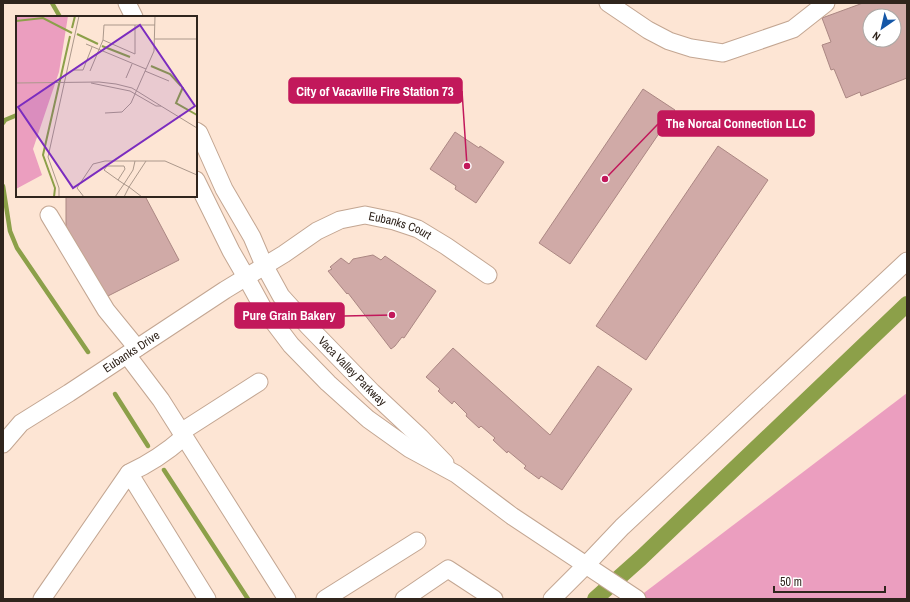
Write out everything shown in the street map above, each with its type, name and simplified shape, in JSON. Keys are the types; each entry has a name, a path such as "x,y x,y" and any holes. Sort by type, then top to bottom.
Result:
{"street":[{"path":"127,3 134,16"},
{"path":"608,3 648,30 669,41 691,48 723,53 793,29 826,3"},
{"name":"Vaca Valley Parkway","path":"197,132 199,133 224,190 252,237 264,265 281,296 372,392 420,436 456,474"},
{"name":"Vaca Valley Parkway","path":"197,182 231,251 263,308 291,345 328,383 368,419 410,449 456,474 512,516 638,599"},
{"path":"49,215 161,400 287,599"},
{"name":"Eubanks Court","path":"264,265 284,254 317,231 340,220 365,215 394,221 418,229 488,274"},
{"path":"552,599 591,568 622,527 907,261"},
{"name":"Eubanks Drive","path":"3,444 21,423 264,265"},
{"path":"42,599 130,473 173,447 183,434 259,382"},
{"path":"130,473 207,599"},
{"path":"324,599 417,541"},
{"path":"404,599 448,569 494,599"}],"shaded area":[{"path":"907,393 907,599 636,599"}],"building":[{"path":"863,3 907,3 907,78 861,96 860,92 846,98 834,69 831,70 822,45 831,42 822,18"},
{"path":"643,89 675,110 570,264 539,243"},
{"path":"455,132 504,162 476,203 455,189 456,186 430,169"},
{"path":"718,146 768,180 646,360 596,326"},
{"path":"66,197 146,197 179,260 104,298 66,226"},
{"path":"373,255 381,260 385,256 436,291 404,338 402,337 391,349 348,293 347,294 328,271 332,269 330,267 341,258 349,264 353,259"},
{"path":"453,348 550,435 598,366 632,389 562,490 541,476 539,479 524,468 526,466 508,451 507,453 493,440 495,438 481,426 479,428 466,416 467,414 454,401 452,404 438,391 440,389 426,377"}],"waterway":[{"path":"52,3 59,16"},
{"path":"3,123 5,120 16,115"},
{"path":"3,186 10,231 17,248 88,352"},
{"path":"595,599 641,558 907,304"},
{"path":"115,394 148,446"},
{"path":"164,470 248,599"}],"place":[{"name":"City of Vacaville Fire Station 73","path":"467,166"},
{"name":"The Norcal Connection LLC","path":"605,179"},
{"name":"Pure Grain Bakery","path":"392,315"}]}
